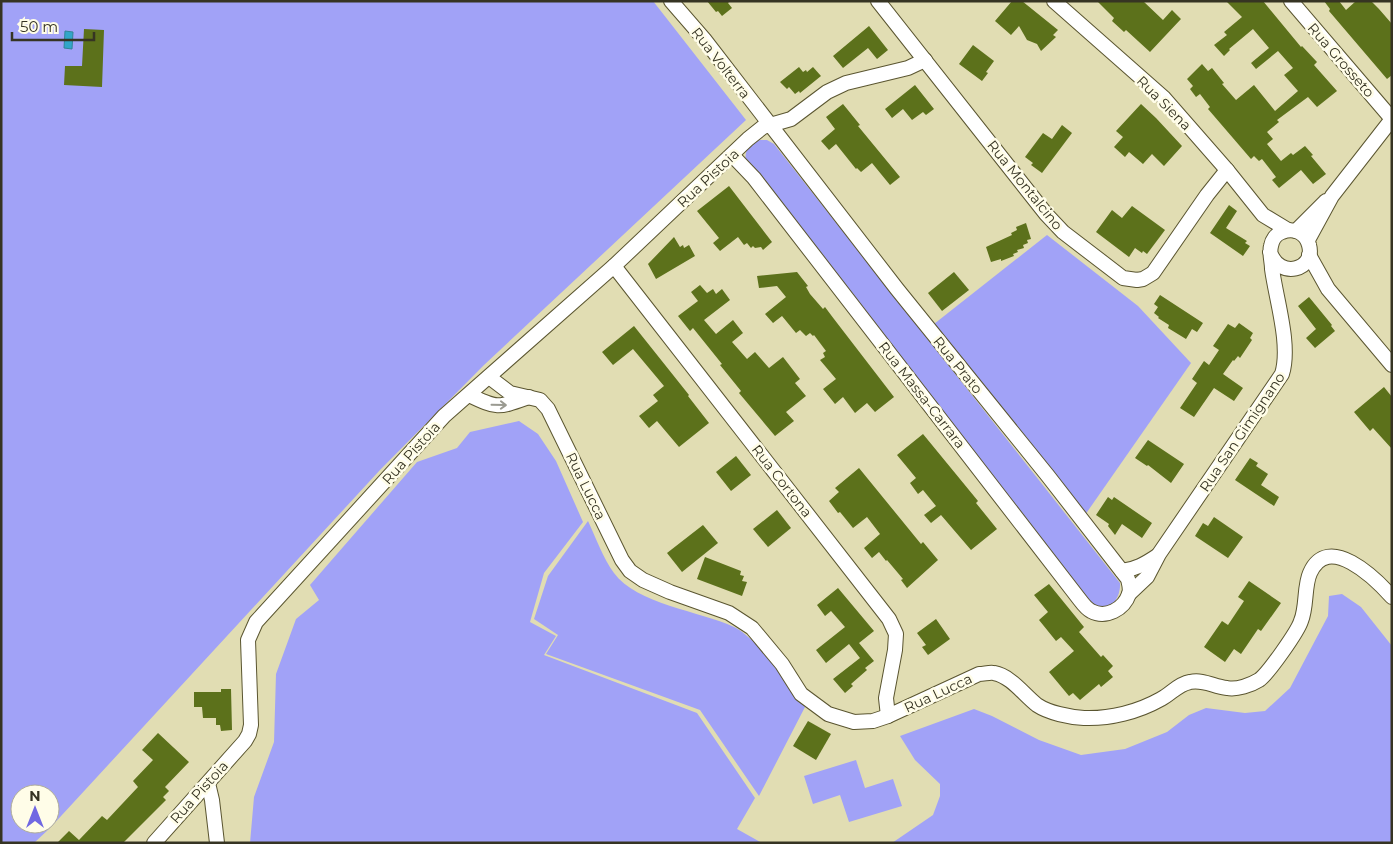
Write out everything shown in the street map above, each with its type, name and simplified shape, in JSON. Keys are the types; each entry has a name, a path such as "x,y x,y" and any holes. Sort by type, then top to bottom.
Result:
{"street":[{"name":"Rua Volterra","path":"672,1 771,125"},
{"name":"Rua Montalcino","path":"878,1 1046,214 1063,232 1122,278 1143,279 1152,272 1227,170"},
{"name":"Rua Siena","path":"1054,1 1164,98 1227,170 1263,215 1292,230"},
{"name":"Rua Grosseto","path":"1291,1 1392,119"},
{"name":"Rua Pistoia","path":"154,843 208,784 249,734 251,725 248,640 256,622 444,416 614,266 732,154 763,128 791,119 827,92 846,83 908,68 925,60"},
{"path":"1308,240 1332,196 1392,119"},
{"name":"Rua Prato","path":"771,125 897,289 1122,571 1128,579 1130,586 1129,594"},
{"name":"Rua Massa-Carrara","path":"732,154 754,178 1080,600 1090,611 1099,614 1113,612 1120,608 1129,594"},
{"path":"1292,230 1303,234 1308,240 1309,255 1303,265 1295,269 1284,269 1273,259 1271,248 1278,234 1292,230 1332,196"},
{"name":"Rua Siena","path":"1263,215 1271,248"},
{"name":"Rua San Gimignano","path":"1129,594 1146,577 1159,554 1282,374 1285,364 1285,350 1278,298 1274,284 1271,248"},
{"path":"1309,255 1328,289 1392,365"},
{"name":"Rua Cortona","path":"614,266 889,619 896,634 886,698 888,716"},
{"path":"1295,269 1328,289"},
{"name":"Rua San Gimignano","path":"1278,298 1283,280 1295,269"},
{"name":"Rua Lucca","path":"489,377 510,393 540,400 551,414 622,560 635,575 670,592 729,613 752,628 782,664 801,694 828,714 854,722 873,721 888,716 979,674 995,673 1038,705 1055,713 1082,718 1102,718 1135,711 1162,699 1181,685 1190,682 1208,682 1227,689 1246,686 1260,679 1272,667 1301,623 1310,573 1318,562 1335,556 1356,564 1392,597"},
{"path":"469,394 492,405 505,406 529,397"},
{"name":"Rua San Gimignano","path":"1122,571 1143,566 1159,554"},
{"path":"208,784 212,800 217,843"}],"shaded area":[{"path":"1,1 653,1 746,120 484,365 380,470 60,817 60,784 10,784 10,834 44,834 34,843 1,843"},
{"path":"65,31 73,32 72,49 64,48"},
{"path":"760,140 767,140 774,144 1120,583 1118,595 1112,604 1103,608 1092,603 746,163 746,151 752,144"},
{"path":"1047,235 1138,306 1191,363 1085,515 934,324"},
{"path":"519,421 538,434 556,461 583,522 544,573 530,622 556,636 544,655 697,713 755,798 737,829 762,843 250,843 254,797 274,742 276,674 296,619 319,600 310,585 417,462 457,448 470,432"},
{"path":"588,521 606,561 624,584 637,592 670,606 720,621 744,633 763,652 805,707 759,796 700,710 546,654 558,635 534,619 548,576"},
{"path":"1342,594 1361,607 1392,646 1392,843 892,843 933,815 940,796 940,784 915,760 900,736 974,709 1039,740 1081,755 1125,749 1167,732 1189,715 1206,708 1245,713 1265,711 1290,688 1328,616 1329,596"},
{"path":"856,760 865,788 893,779 902,806 849,822 840,795 813,804 804,776"}],"building":[{"path":"707,1 730,1 728,3 732,8 722,16"},
{"path":"1012,1 1022,1 1058,30 1053,35 1056,37 1041,51 1037,44 1027,40 1019,26 1011,35 995,21"},
{"path":"1097,1 1143,1 1163,20 1172,10 1181,19 1150,52 1126,30 1124,32 1112,21 1114,18"},
{"path":"1226,1 1263,1 1301,47 1317,62 1314,65 1337,91 1317,107 1308,97 1277,120 1279,122 1267,132 1273,139 1267,144 1281,161 1305,146 1313,155 1311,156 1326,174 1313,184 1301,170 1279,188 1272,180 1276,177 1262,159 1259,161 1254,156 1251,159 1208,109 1210,107 1200,94 1196,97 1190,89 1193,86 1187,79 1202,64 1208,71 1212,68 1224,83 1222,84 1236,100 1254,85 1275,111 1298,91 1284,75 1293,68 1278,51 1256,69 1251,63 1269,48 1253,29 1229,49 1224,56 1214,45 1227,35 1224,32 1242,17"},
{"path":"1324,1 1339,1 1346,10 1356,1 1371,1 1379,9 1392,24 1392,75 1387,79 1329,11 1330,9"},
{"path":"869,26 888,50 877,59 868,48 843,68 833,56"},
{"path":"84,29 104,30 102,87 64,85 65,66 82,66"},
{"path":"973,45 994,61 982,81 959,64"},
{"path":"799,67 803,72 806,70 807,72 813,67 821,76 800,93 799,91 795,94 789,87 787,89 780,82"},
{"path":"915,85 934,109 926,115 923,112 912,120 903,109 892,118 885,109"},
{"path":"843,104 860,125 858,126 900,177 890,185 872,163 861,172 856,169 836,144 829,150 821,141 835,129 826,117"},
{"path":"1141,104 1182,146 1164,166 1152,154 1143,164 1129,152 1125,157 1114,147 1123,137 1116,131"},
{"path":"1062,125 1072,133 1042,173 1031,165 1033,163 1025,157 1043,133 1052,139"},
{"path":"729,186 772,242 763,250 761,247 755,248 753,246 751,248 747,243 744,245 738,237 720,251 713,243 719,238 697,211"},
{"path":"1229,205 1237,211 1226,228 1247,241 1245,243 1250,246 1243,256 1210,233"},
{"path":"1132,206 1165,230 1147,254 1135,248 1129,257 1096,232 1112,210 1122,218"},
{"path":"1026,223 1031,239 1027,240 1028,243 1023,245 1024,248 1017,250 1018,252 1013,254 1014,256 1001,261 1001,259 991,262 986,247 1012,235 1011,233 1017,230 1016,227"},
{"path":"674,237 680,247 683,245 684,248 689,245 695,256 656,279 648,264"},
{"path":"797,272 808,286 806,287 810,294 823,309 825,307 894,397 875,412 867,403 855,413 843,397 835,404 823,389 836,379 820,360 825,357 823,353 826,351 814,335 810,333 806,336 800,330 796,333 782,316 773,323 765,314 786,297 777,286 759,288 757,276"},
{"path":"954,272 969,290 942,311 928,293"},
{"path":"700,285 707,293 713,289 716,294 722,289 730,300 704,320 716,334 733,320 743,333 732,342 747,359 755,352 769,368 783,357 800,379 795,383 806,396 786,412 794,421 775,436 739,393 741,391 720,365 722,364 693,328 690,331 678,316 698,301 691,292"},
{"path":"1160,295 1203,323 1197,332 1192,329 1186,339 1168,328 1169,325 1158,318 1154,313 1158,307 1154,304"},
{"path":"1309,297 1335,331 1315,348 1306,338 1316,329 1298,306"},
{"path":"1239,323 1253,333 1250,338 1252,340 1240,358 1238,356 1233,360 1223,374 1243,388 1234,401 1214,388 1194,417 1180,408 1197,383 1192,379 1204,361 1209,365 1219,350 1213,346 1228,324 1235,328"},
{"path":"634,326 709,423 679,447 657,421 649,428 639,416 658,401 653,395 664,386 633,349 613,365 602,352"},
{"path":"1384,387 1392,397 1392,449 1373,428 1370,431 1354,412"},
{"path":"923,434 978,501 976,503 997,529 971,550 941,515 931,523 924,515 936,506 923,490 918,494 910,483 916,478 897,455"},
{"path":"1148,440 1184,464 1171,483 1148,465 1135,458"},
{"path":"736,456 751,475 731,491 716,472"},
{"path":"1250,458 1258,463 1256,466 1268,474 1261,485 1279,497 1274,506 1235,480"},
{"path":"859,468 921,544 923,542 938,560 907,588 901,580 903,579 879,552 872,558 864,548 880,534 867,517 853,528 829,501 839,492 835,488"},
{"path":"1108,497 1112,500 1114,497 1152,523 1142,538 1122,524 1115,535 1108,526 1109,524 1096,515"},
{"path":"777,510 791,528 768,547 753,529"},
{"path":"1214,517 1243,537 1228,558 1195,536 1203,523 1208,526"},
{"path":"703,525 718,543 682,572 667,553"},
{"path":"705,557 741,571 740,575 744,576 742,581 747,582 742,596 697,579"},
{"path":"1249,581 1281,603 1261,631 1258,629 1241,654 1234,649 1225,662 1204,647 1222,621 1228,625 1244,601 1238,597"},
{"path":"1049,584 1084,627 1079,632 1101,657 1103,655 1113,666 1108,671 1113,677 1101,687 1099,684 1080,700 1073,693 1069,696 1049,672 1074,651 1061,637 1056,641 1039,620 1048,612 1034,595"},
{"path":"838,588 874,631 859,643 874,661 865,668 867,670 851,684 853,686 845,693 833,679 860,658 849,644 826,663 816,650 845,627 831,611 825,616 817,605"},
{"path":"936,619 950,639 928,655 922,647 926,645 917,633"},
{"path":"221,689 231,689 232,730 221,731 220,725 216,725 216,718 203,718 202,707 194,707 194,692 221,692"},
{"path":"808,721 831,734 816,760 793,746"},
{"path":"158,733 189,762 165,787 169,791 163,797 166,800 123,843 57,843 69,831 79,840 102,816 107,820 138,787 133,781 153,760 142,750"}]}
